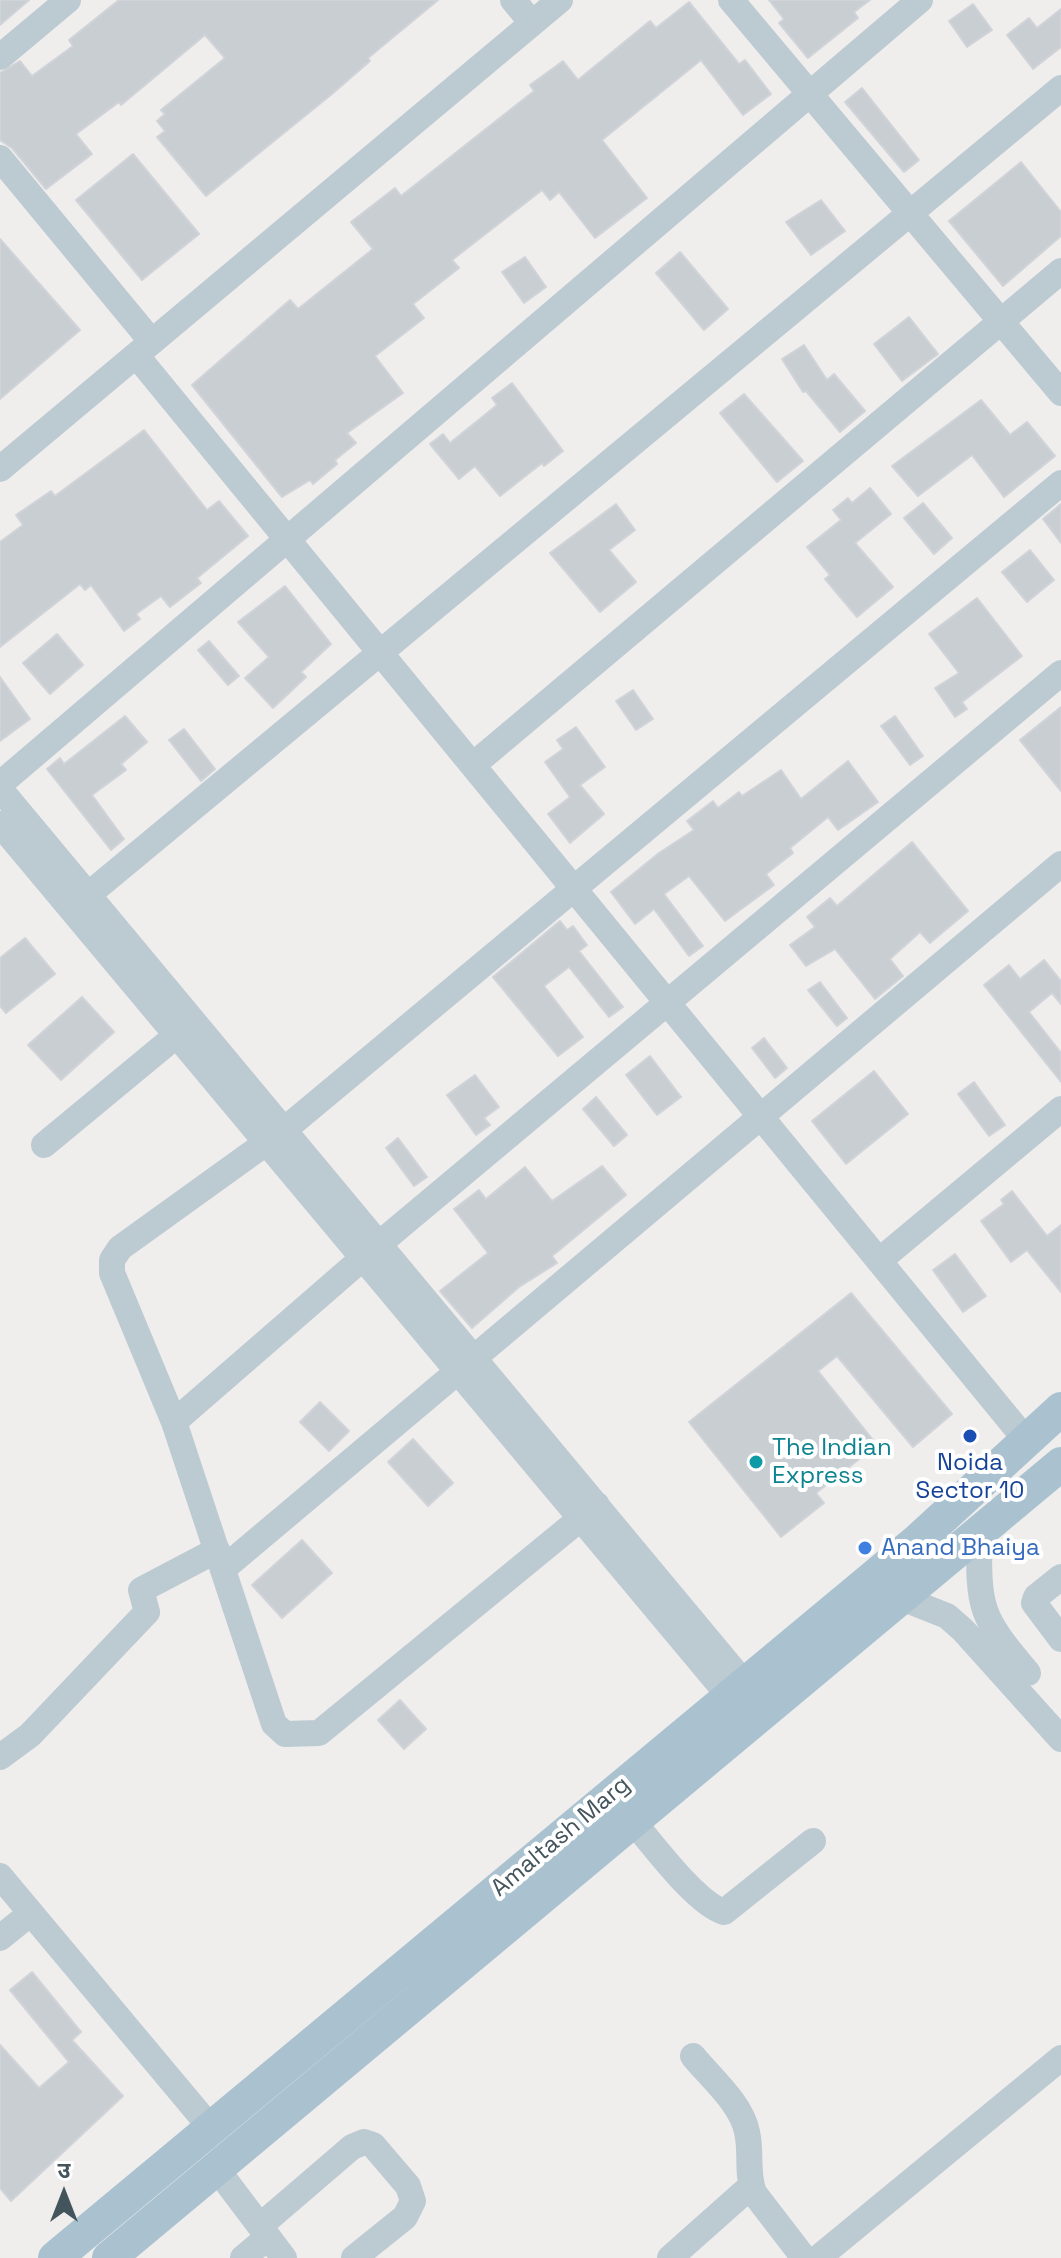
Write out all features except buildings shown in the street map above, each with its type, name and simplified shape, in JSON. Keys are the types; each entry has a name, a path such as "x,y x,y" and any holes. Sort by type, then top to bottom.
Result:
{"main road":[{"name":"Amaltash Marg","path":"55,2258 917,1541 1061,1409"},
{"name":"Amaltash Marg","path":"109,2258 631,1819 1061,1464"}],"street":[{"path":"0,57 68,0"},
{"path":"513,0 532,23"},
{"path":"0,469 560,0"},
{"path":"731,0 1061,393"},
{"path":"79,902 0,786 920,0"},
{"path":"79,902 1061,88"},
{"path":"0,158 288,539 1026,1440"},
{"path":"473,765 1061,271"},
{"path":"589,1512 319,1733 302,1736 285,1734 274,1724 174,1422 112,1273 112,1260 120,1248 275,1137 1061,483"},
{"path":"174,1422 371,1251 1061,673"},
{"path":"0,824 79,902 737,1690"},
{"path":"0,1757 30,1735 147,1612 141,1590 220,1560 467,1366 1061,864"},
{"path":"44,1145 185,1028"},
{"path":"880,1260 1061,1109"},
{"path":"955,1622 976,1620 981,1604 979,1532"},
{"path":"1061,1577 1036,1597 1034,1603 1061,1639"},
{"path":"899,1597 955,1622 996,1663 1061,1739"},
{"path":"981,1604 989,1623 1061,1712"},
{"path":"631,1819 691,1887 714,1909 724,1912 813,1841"},
{"path":"0,1876 211,2128"},
{"path":"0,1938 31,1913"},
{"path":"693,2056 747,2127 751,2186 804,2258"},
{"path":"818,2258 1061,2058"},
{"path":"243,2258 264,2231 352,2147 364,2142 373,2145 408,2186 413,2201 405,2217 354,2258"},
{"path":"216,2168 284,2258"},
{"path":"670,2258 751,2186"}],"place":[{"name":"Noida Sector 10","path":"970,1436"},
{"name":"The Indian Express","path":"756,1462"},
{"name":"Anand Bhaiya","path":"865,1548"}]}
